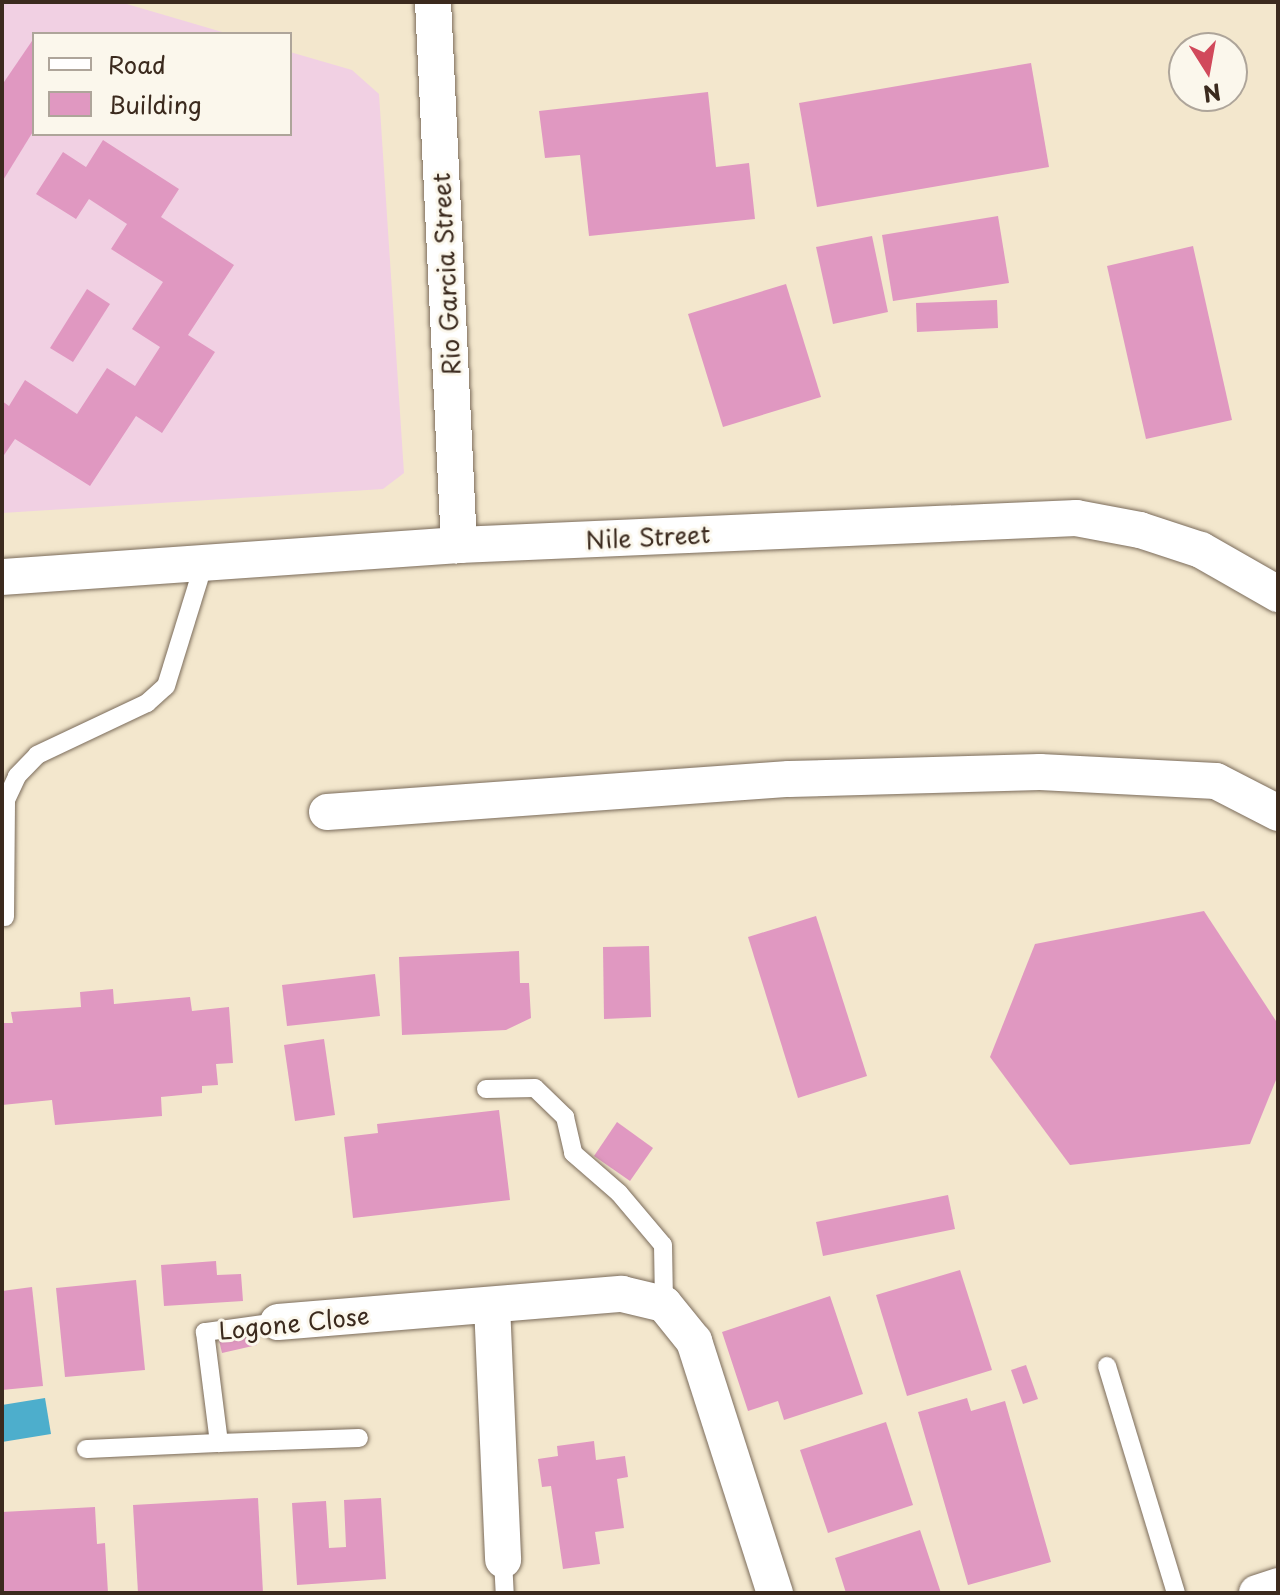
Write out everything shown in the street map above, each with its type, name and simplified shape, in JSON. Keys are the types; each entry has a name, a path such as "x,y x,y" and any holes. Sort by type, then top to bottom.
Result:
{"street":[{"name":"Rio Garcia Street","path":"433,2 459,545"},
{"name":"Nile Street","path":"2,577 459,545 1076,518 1140,530 1201,550 1278,594"},
{"path":"327,812 789,779 1040,772 1216,781 1278,813"},
{"name":"Logone Close","path":"278,1322 622,1294 664,1304"},
{"path":"664,1304 694,1341 775,1593"},
{"path":"492,1305 504,1576"},
{"path":"1257,1593 1278,1586"}],"lane":[{"path":"5,917 6,800 17,776 37,755 147,703 166,686 204,563"},
{"path":"486,1089 535,1088 565,1117 573,1153 619,1193 663,1245 664,1304"},
{"name":"Logone Close","path":"219,1443 205,1332 278,1322"},
{"path":"1107,1366 1176,1593"},
{"path":"86,1449 359,1438"}],"shaded area":[{"path":"2,2 120,2 222,32 32,32 32,136 292,136 292,53 352,70 379,94 404,473 383,489 2,513"}],"water":[{"path":"45,1398 51,1434 2,1442 2,1405"}],"building":[{"path":"32,41 32,133 2,182 2,85"},
{"path":"1031,63 1049,167 817,207 799,103"},
{"path":"708,92 716,167 749,163 755,219 589,236 580,155 545,158 539,111"},
{"path":"103,140 179,189 161,217 234,265 188,335 215,352 162,433 136,416 90,486 15,439 2,458 2,401 9,406 25,380 77,414 107,368 135,386 160,347 132,329 163,282 111,249 127,224 89,199 76,219 36,194 63,152 86,167"},
{"path":"998,216 1009,283 893,301 882,235"},
{"path":"872,236 888,312 833,324 816,247"},
{"path":"1193,246 1232,420 1146,439 1107,266"},
{"path":"786,284 821,397 723,427 688,314"},
{"path":"87,289 110,304 73,362 50,348"},
{"path":"997,300 998,328 917,332 916,303"},
{"path":"1204,911 1278,1024 1278,1075 1250,1144 1070,1165 990,1057 1035,944"},
{"path":"816,916 867,1076 798,1098 748,937"},
{"path":"649,946 651,1017 604,1019 603,947"},
{"path":"519,951 520,983 529,983 531,1018 506,1030 402,1035 399,957"},
{"path":"375,974 380,1016 287,1026 282,985"},
{"path":"113,989 114,1004 190,997 192,1011 229,1007 233,1063 216,1064 218,1085 202,1086 202,1093 161,1097 162,1116 55,1125 52,1100 2,1105 2,1023 13,1023 11,1012 81,1007 80,992"},
{"path":"324,1039 335,1115 295,1121 284,1045"},
{"path":"499,1110 510,1200 353,1218 344,1137 378,1133 377,1124"},
{"path":"617,1122 653,1148 630,1181 594,1156"},
{"path":"948,1195 955,1229 823,1256 816,1222"},
{"path":"216,1261 217,1275 241,1274 243,1301 164,1306 161,1265"},
{"path":"960,1270 992,1370 907,1396 876,1295"},
{"path":"136,1280 145,1370 65,1377 56,1288"},
{"path":"32,1287 43,1386 2,1390 2,1291"},
{"path":"830,1296 863,1394 784,1420 778,1401 748,1411 722,1332"},
{"path":"253,1327 257,1345 222,1353 218,1336"},
{"path":"1026,1365 1038,1399 1023,1404 1011,1370"},
{"path":"967,1398 971,1411 1005,1401 1051,1562 968,1585 918,1412"},
{"path":"886,1422 913,1505 828,1533 800,1450"},
{"path":"594,1441 596,1460 625,1456 628,1477 617,1479 624,1528 595,1532 600,1564 563,1569 551,1486 542,1487 538,1459 558,1456 557,1446"},
{"path":"258,1498 263,1593 138,1593 133,1505"},
{"path":"381,1498 386,1579 297,1585 292,1503 326,1501 329,1548 346,1547 344,1500"},
{"path":"95,1507 97,1544 105,1543 108,1593 2,1593 2,1512"},
{"path":"920,1530 941,1593 846,1593 835,1558"}]}
